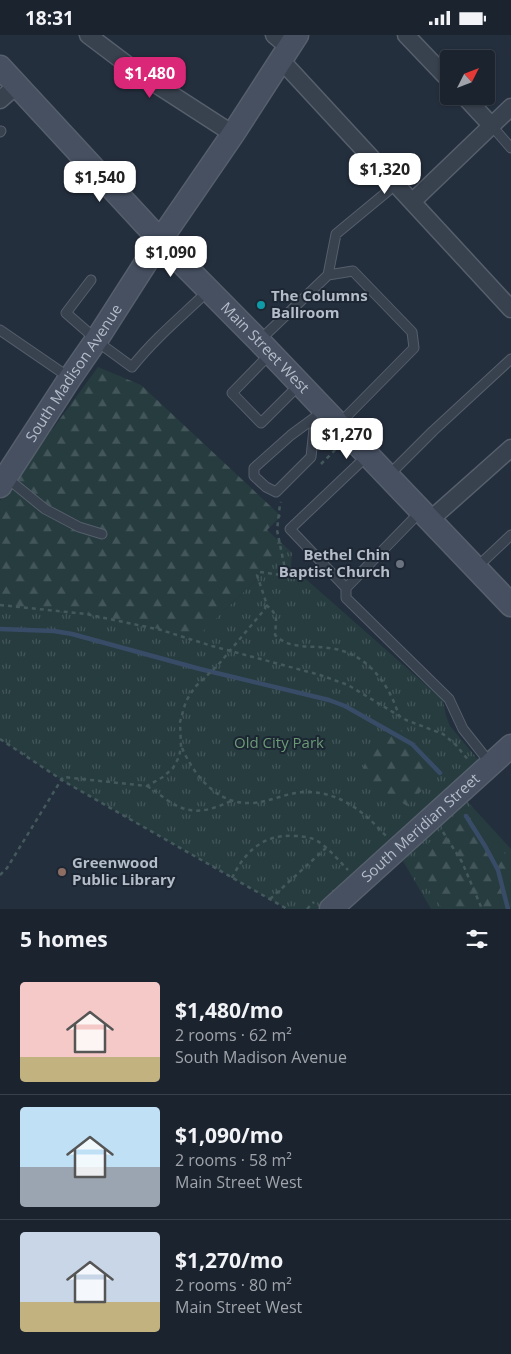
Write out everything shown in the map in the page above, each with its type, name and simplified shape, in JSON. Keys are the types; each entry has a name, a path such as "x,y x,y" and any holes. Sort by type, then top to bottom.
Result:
{"main road":[{"name":"South Madison Avenue","path":"2,479 97,339 160,239 233,134 297,35"},
{"name":"Main Street West","path":"0,67 8,93 160,239 301,384 326,418 368,454 511,605"},
{"name":"South Meridian Street","path":"331,909 493,764"}],"street":[{"path":"88,35 137,72 233,134"},
{"path":"274,35 286,45 281,60 511,309"},
{"path":"406,35 440,71"},
{"path":"472,105 491,125"},
{"path":"413,201 511,107"},
{"path":"426,515 511,448"}],"lane":[{"path":"491,125 511,148"},
{"path":"301,384 261,423 232,393 265,347 328,275 336,234 388,191 395,182"},
{"path":"326,418 311,457 276,492 260,483 254,476 254,469 291,435 326,418 414,348 412,332 353,271 328,275"},
{"path":"91,280 66,313 106,348 132,367 147,348 167,328 209,290"},
{"path":"0,330 70,378"},
{"path":"388,476 433,431 511,359"},
{"path":"368,454 290,529 346,588 346,598 449,699 463,729 493,764"},
{"path":"2,479 45,509 79,527 102,534"},
{"path":"346,588 426,515"},
{"path":"476,568 511,535"}],"path":[{"path":"280,504 277,530 284,569 281,575 260,572 257,575 266,605 277,617 275,635 298,647 332,648 350,654 367,664 382,679 394,699 399,716"},
{"path":"0,605 86,614 161,629 230,651 320,675 348,685 399,716 442,734 456,745 493,764"},
{"path":"147,786 163,777 173,768 179,757 181,747 180,722 186,701 195,687 218,665 265,609 266,605"},
{"path":"0,739 62,780 286,909"},
{"path":"181,747 189,765 199,779 216,793 232,800 252,803 308,792 333,797 367,815 386,837"},
{"path":"0,875 7,868 63,777 147,786 182,809 196,811 214,809 232,800"},
{"path":"438,812 482,909"},
{"path":"232,878 244,858 257,846 273,836 307,836 326,848 349,871"},
{"path":"270,899 326,848"}],"green space":[{"path":"98,367 141,385 281,516 267,530 288,549 197,637 86,614 0,608 0,501"},
{"name":"Old City Park","path":"288,549 292,553 291,566 443,700 450,726 486,769 331,909 287,909 65,782 0,739 0,575 225,610"},
{"path":"399,728 434,761 427,785 407,806 360,776 376,735"},
{"path":"466,800 511,849 511,909 431,909 403,861"},
{"path":"461,808 511,860 511,909 443,909 410,864"}],"waterway":[{"path":"0,629 54,631 72,634 200,669 329,700 345,706 412,744 440,773"},
{"path":"466,816 498,870 508,909"}],"place":[{"name":"The Columns Ballroom","path":"261,305"},
{"name":"Bethel Chin Baptist Church","path":"400,564"},
{"name":"Greenwood Public Library","path":"62,872"}]}
